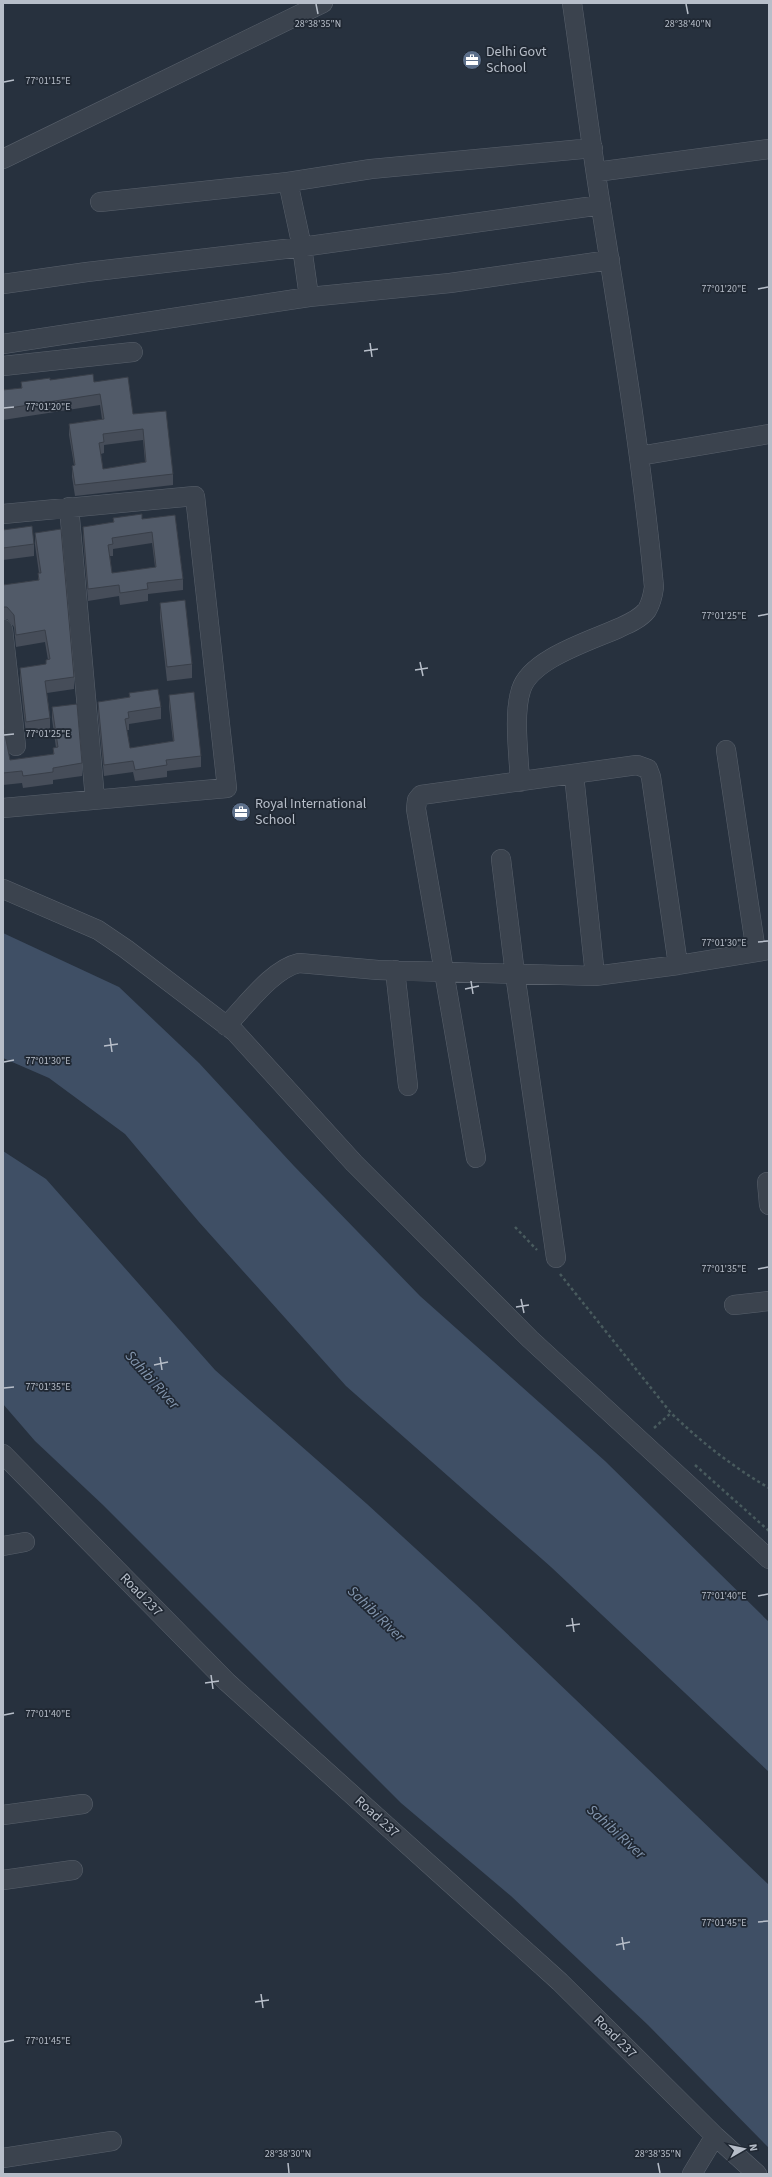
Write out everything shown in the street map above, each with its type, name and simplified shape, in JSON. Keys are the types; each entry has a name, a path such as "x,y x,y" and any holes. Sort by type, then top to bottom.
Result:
{"street":[{"path":"3,159 322,3"},
{"path":"520,782 518,705 526,678 537,668 563,653 636,620 646,611 652,598 654,587 648,520 572,3"},
{"path":"100,202 288,182 371,169 593,148"},
{"path":"596,172 769,149"},
{"path":"288,182 302,247 309,297"},
{"path":"3,284 87,272 302,247 601,205"},
{"path":"3,344 309,297 450,282 610,260"},
{"path":"3,366 133,352"},
{"path":"639,456 769,434"},
{"path":"3,514 195,496 227,788 3,808"},
{"path":"69,507 95,799"},
{"path":"3,629 16,746"},
{"path":"226,1026 277,974 289,965 299,963 395,970 595,976 678,965 763,951 726,750"},
{"path":"476,1158 416,809 417,800 421,795 429,792 574,776 637,766 648,769 651,777 678,965"},
{"path":"574,776 595,976"},
{"path":"501,859 515,974 557,1265"},
{"path":"3,889 98,930 126,949 235,1032 354,1163 530,1339 769,1559"},
{"path":"395,970 408,1086"},
{"path":"767,1182 769,1205"},
{"path":"734,1305 769,1301"},
{"name":"Road 237","path":"3,1454 227,1682 560,1982 715,2136 756,2174"},
{"path":"3,1546 24,1542"},
{"path":"3,1815 83,1804"},
{"path":"3,1880 73,1870"},
{"path":"692,2174 715,2136"},
{"path":"3,2158 112,2141"}],"path":[{"path":"557,1265 671,1413 692,1433 723,1458 769,1488"},
{"path":"654,1428 671,1413"}],"water":[{"path":"3,933 119,987 199,1063 294,1166 420,1296 605,1461 769,1622 769,1772 551,1567 346,1386 199,1222 125,1134 49,1078 3,1058"},
{"name":"Sahibi River","path":"3,1151 46,1179 215,1370 367,1504 476,1604 769,1885 769,2148 648,2025 511,1896 401,1803 103,1505 35,1441 3,1404"}],"building":[{"path":"93,374 94,382 128,377 133,414 166,411 173,474 75,485 72,466 75,465 69,424 104,419 100,394 3,409 3,390 22,388 21,382 50,378 50,380","holes":["143,429 146,462 103,469 99,443 104,442 103,434"]},
{"path":"142,514 142,519 175,515 183,579 147,583 148,589 120,593 119,585 88,589 83,527 114,522 113,518","holes":["152,532 156,567 112,573 108,545 113,544 112,538"]},
{"path":"32,526 34,544 3,548 3,530"},
{"path":"61,529 74,677 45,681 50,718 26,722 20,668 46,664 46,660 50,659 45,630 16,635 14,615 7,607 3,607 3,585 39,580 38,573 41,573 35,533"},
{"path":"185,600 192,664 167,667 160,603"},
{"path":"158,689 161,707 128,712 129,718 125,719 130,748 174,741 169,695 194,692 201,756 166,760 167,765 135,770 133,761 104,765 98,702 130,697 129,693"},
{"path":"77,704 82,763 53,768 53,772 23,776 22,771 3,773 3,717 10,760 54,754 53,748 58,747 52,707"}],"place":[{"name":"Delhi Govt School","path":"472,60"},
{"name":"Royal International School","path":"241,812"}]}
